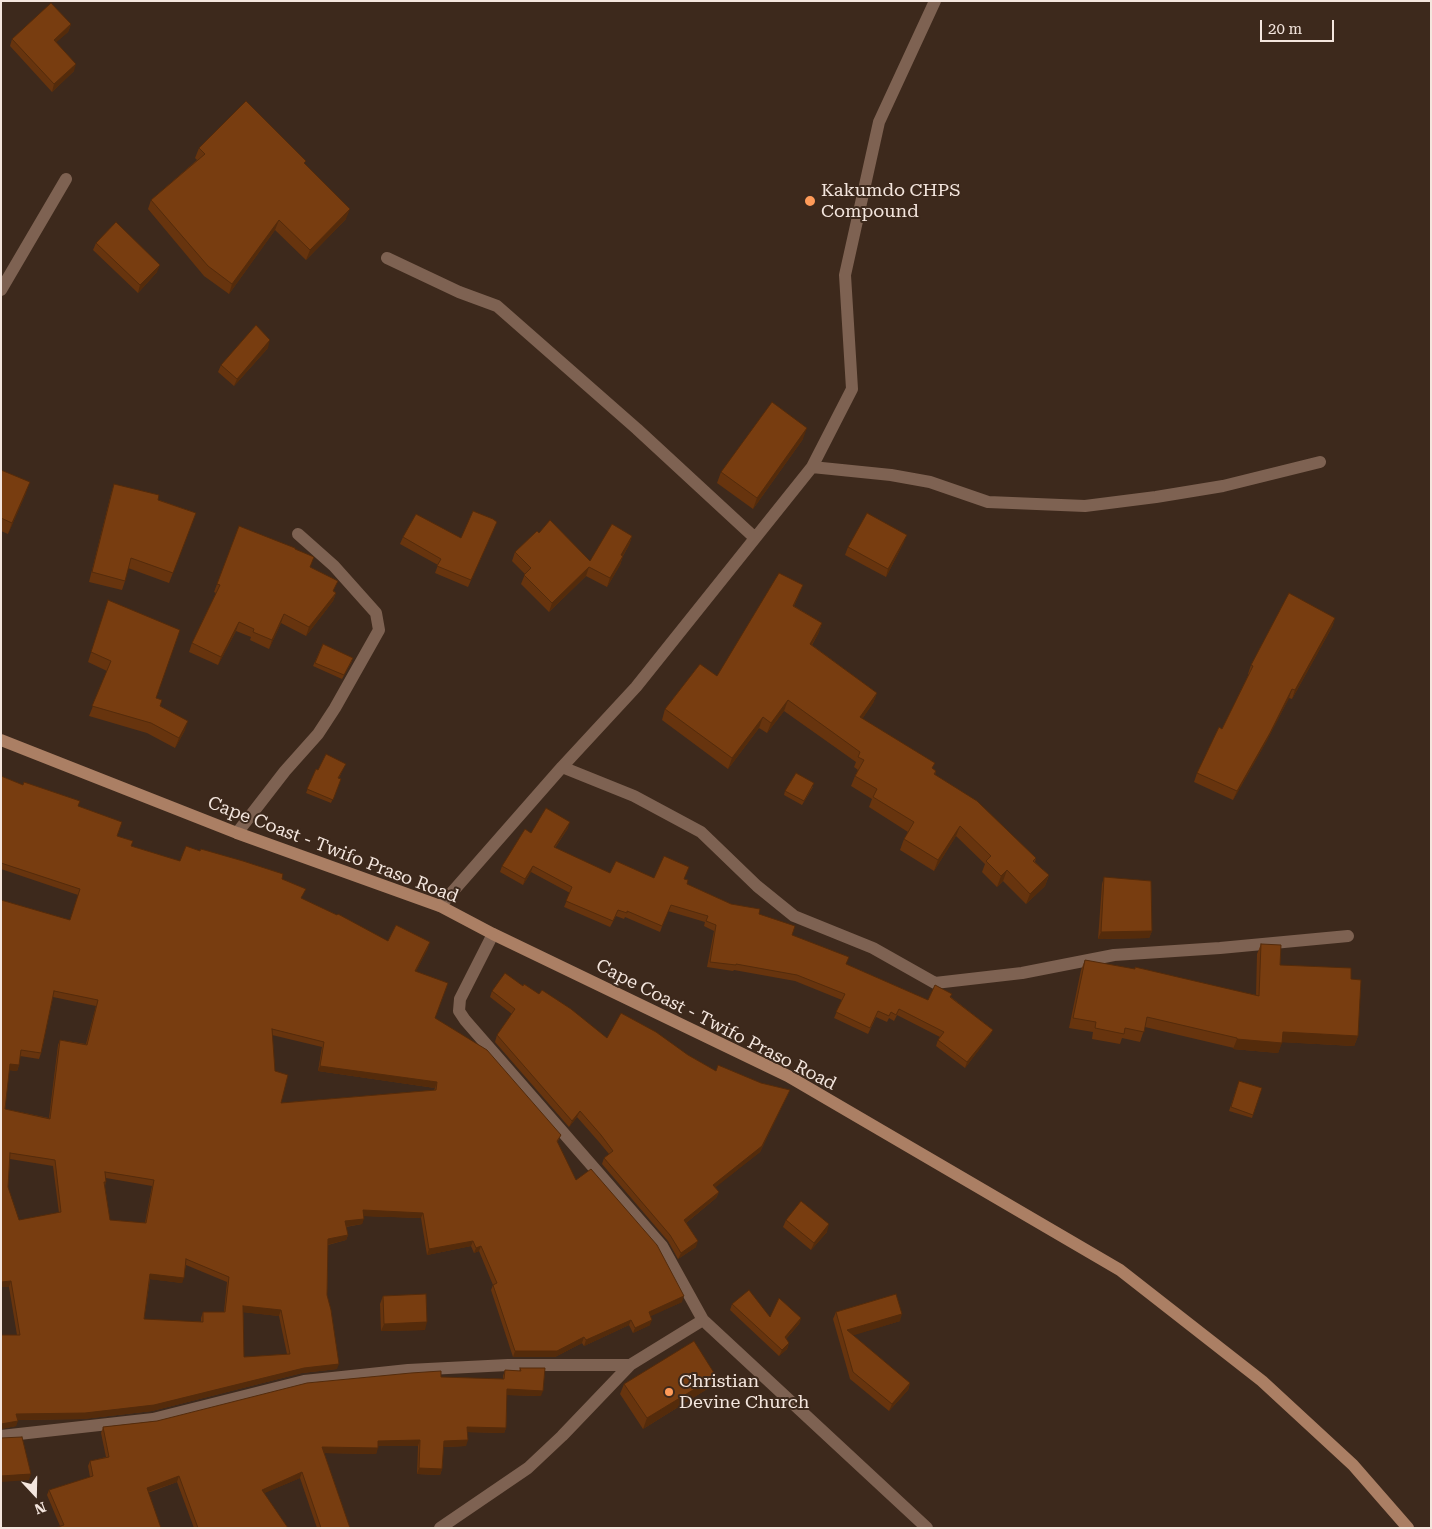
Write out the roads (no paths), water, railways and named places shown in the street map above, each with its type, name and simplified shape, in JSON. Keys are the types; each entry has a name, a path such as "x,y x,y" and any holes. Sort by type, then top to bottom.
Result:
{"main road":[{"name":"Cape Coast - Twifo Praso Road","path":"1,740 237,832 440,906 493,934 788,1076 1120,1270 1262,1382 1353,1464 1408,1528"}],"street":[{"path":"440,906 562,767 636,687 812,467 852,389 845,275 879,122 935,1"},
{"path":"1,290 66,179"},
{"path":"387,258 459,292 497,306 637,429 755,538"},
{"path":"812,467 891,475 930,482 988,502 1085,506 1223,486 1320,462"},
{"path":"237,832 285,771 318,734 335,708 379,630 376,613 334,566 298,534"},
{"path":"562,767 634,796 701,832 757,886 794,916 873,948 935,983 1022,973 1114,955 1220,948 1348,936"},
{"path":"493,934 460,999 459,1011 662,1246 703,1320 926,1528"},
{"path":"440,1528 528,1468 562,1436 630,1365 703,1320"},
{"path":"1,1436 153,1419 304,1381 417,1370 508,1365 630,1365"}],"place":[{"name":"Kakumdo CHPS Compound","path":"810,201"},
{"name":"Christian Devine Church","path":"669,1392"}]}
